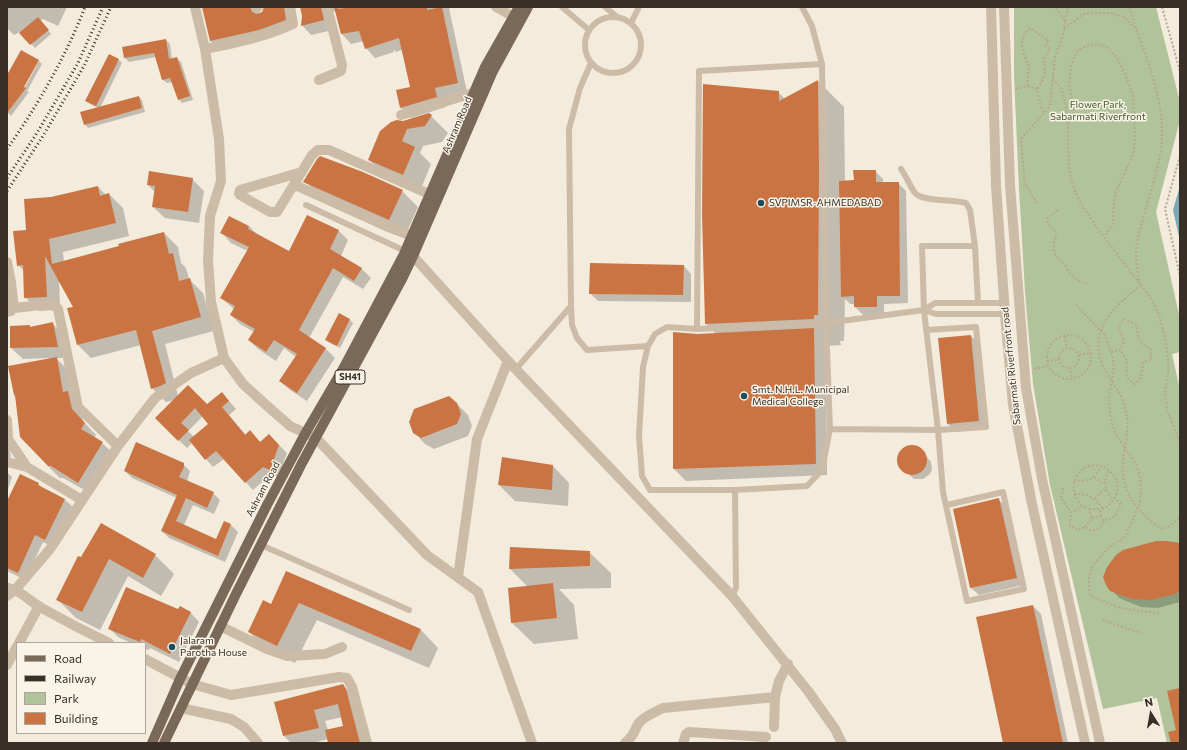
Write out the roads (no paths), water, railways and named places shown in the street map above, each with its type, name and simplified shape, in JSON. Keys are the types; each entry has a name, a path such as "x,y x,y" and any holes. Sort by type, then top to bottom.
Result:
{"main road":[{"name":"Ashram Road","path":"164,743 261,545 316,438 361,356 517,20 519,7"},
{"name":"Ashram Road","path":"152,743 180,679 253,533 305,434 409,254 412,236 485,67 517,20 528,7"}],"street":[{"path":"195,7 205,49 219,139 221,181 210,216 208,260 211,302 224,358 243,384 290,426 316,438 427,555 478,592 532,743"},
{"path":"205,49 243,42 277,32 293,24 290,7"},
{"path":"318,80 341,71 342,65 326,7"},
{"path":"496,7 517,20"},
{"name":"Sabarmati Riverfront road","path":"991,7 996,186 1013,405 1032,504 1085,743"},
{"name":"Sabarmati Riverfront road","path":"1004,7 1010,185 1025,383 1042,479 1100,743"},
{"path":"401,115 473,93"},
{"path":"302,172 238,191 240,195 274,213 279,210 314,153 323,149 329,150 430,194"},
{"path":"295,185 386,226 412,236"},
{"path":"409,254 516,370 732,596 788,664 835,730 842,743"},
{"path":"7,262 11,282 10,310 50,304 54,305 58,309 78,407 118,446"},
{"path":"1004,303 1018,301"},
{"path":"107,642 81,630 10,591 50,549 118,446 155,398 191,373 224,358"},
{"path":"458,577 478,439 508,361"},
{"path":"1011,385 1025,383"},
{"path":"7,420 8,439 26,467"},
{"path":"7,462 26,467 82,500"},
{"path":"20,642 38,606"},
{"path":"220,626 267,649 287,656 325,654 342,647"},
{"path":"7,665 16,648"},
{"path":"146,660 180,679 231,695 339,677 347,678 352,686 367,743"},
{"path":"774,727 775,697 779,681 788,664"},
{"path":"625,743 634,736 639,723 652,712 663,708 775,697"},
{"path":"181,708 231,719 244,727 258,743"},
{"path":"683,743 686,734 689,732 748,740 766,737"}],"lane":[{"path":"562,7 589,30"},
{"path":"605,7 617,17 631,23 640,36 641,51 634,65 620,73 604,72 591,63 585,47 589,30 601,19 617,17"},
{"path":"631,23 639,7"},
{"path":"802,7 812,26 822,64 826,323 830,429 822,470 807,486 736,490 650,490 642,476 639,435 643,367 648,346 655,334 668,327 697,329 826,323 924,310 935,303 1004,303"},
{"path":"591,63 580,88 569,129 572,325 577,338 587,350 648,346"},
{"path":"697,329 699,71 822,64"},
{"path":"901,169 916,194 922,198 958,200 966,203 970,210 975,246 978,303"},
{"path":"306,205 409,254"},
{"path":"947,505 1003,492 1024,589 968,602 943,492 938,430 924,310 922,246 975,246"},
{"path":"516,370 571,306"},
{"path":"924,310 936,314 1005,314"},
{"path":"830,429 938,430 986,428 976,327 926,330"},
{"path":"732,596 736,588 736,490"},
{"path":"261,545 409,610"}],"water":[{"path":"1180,186 1180,241 1173,210"}],"railway":[{"path":"7,149 60,63 85,7"},
{"path":"7,178 37,133 78,63 103,7"},
{"path":"7,191 43,136 84,66 111,7"}],"place":[{"name":"SVPIMSR-AHMEDABAD","path":"761,203"},
{"name":"Smt. N.H.L. Municipal Medical College","path":"744,396"},
{"name":"Jalaram Parotha House","path":"172,647"}],"park label":[{"name":"Flower Park, Sabarmati Riverfront","path":"1098,110"}]}
